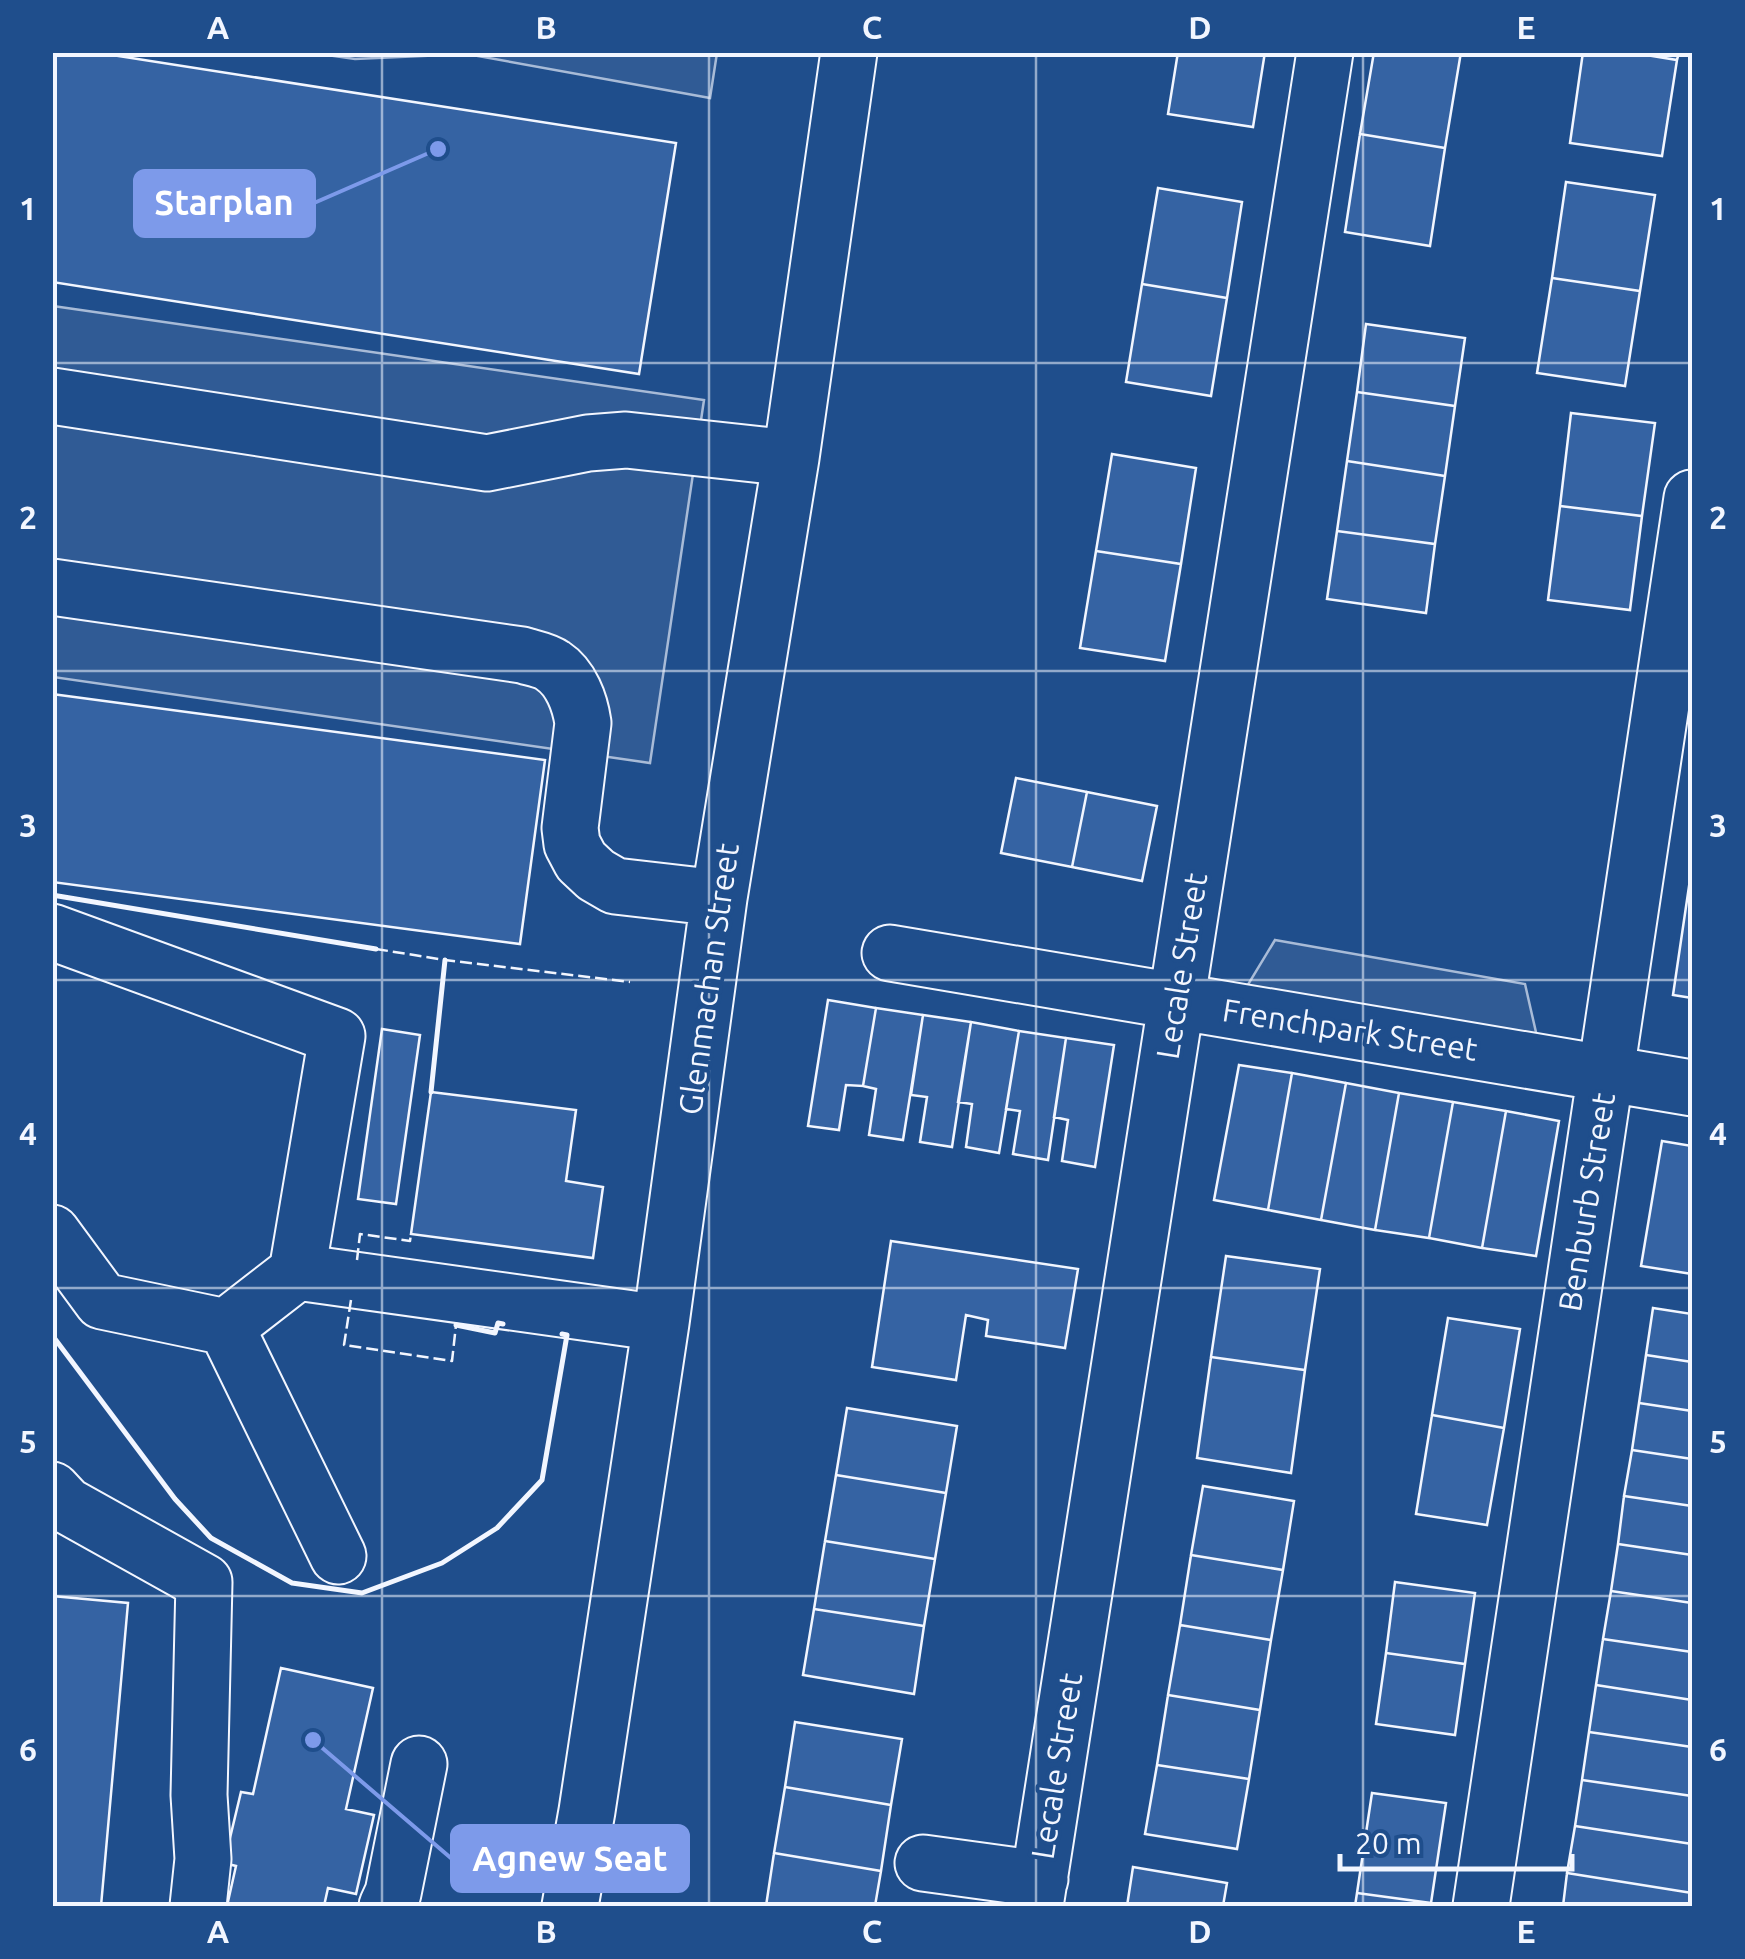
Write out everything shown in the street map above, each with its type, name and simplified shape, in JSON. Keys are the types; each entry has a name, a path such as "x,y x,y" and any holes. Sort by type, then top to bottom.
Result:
{"street":[{"name":"Glenmachan Street","path":"570,1906 661,1323 718,898 792,458 849,52"},
{"name":"Lecale Street","path":"923,1863 1037,1893 1325,52"},
{"path":"52,396 488,463 588,443 626,440 792,458"},
{"name":"Benburb Street","path":"1481,1906 1692,498"},
{"path":"52,587 522,655 553,666 572,687 581,708 583,723 570,828 572,844 581,861 615,886 718,898"},
{"path":"52,932 337,1036 297,1272 226,1326 102,1301 52,1233"},
{"name":"Frenchpark Street","path":"890,953 1692,1088"},
{"path":"297,1272 661,1323"},
{"path":"226,1326 338,1556"},
{"path":"52,1490 66,1505 204,1582 199,1795 202,1860 198,1906"},
{"path":"387,1906 419,1764"}],"shaded area":[{"path":"717,52 710,98 467,54 355,59 313,53"},
{"path":"53,306 704,400 650,763 53,677"},
{"path":"1275,940 1525,984 1543,1063 1232,1011"}],"building":[{"path":"52,52 93,52 676,143 639,374 52,282"},
{"path":"1178,52 1265,52 1253,127 1168,114"},
{"path":"1374,52 1461,52 1445,148 1360,134"},
{"path":"1583,52 1628,52 1677,60 1662,156 1570,143"},
{"path":"1628,52 1679,52 1677,60"},
{"path":"1360,134 1445,148 1430,246 1345,232"},
{"path":"1566,182 1655,195 1640,291 1552,278"},
{"path":"1158,188 1242,202 1227,298 1142,284"},
{"path":"1552,278 1640,291 1625,386 1537,373"},
{"path":"1142,284 1227,298 1211,396 1126,382"},
{"path":"1366,324 1465,338 1455,406 1357,392"},
{"path":"1357,392 1455,406 1445,476 1347,461"},
{"path":"1571,413 1655,423 1642,516 1560,506"},
{"path":"1112,454 1196,468 1181,564 1096,551"},
{"path":"1347,461 1445,476 1435,544 1337,531"},
{"path":"1560,506 1642,516 1630,610 1548,600"},
{"path":"1337,531 1435,544 1426,613 1327,599"},
{"path":"1096,551 1181,564 1165,661 1080,648"},
{"path":"52,694 545,760 520,944 52,882"},
{"path":"1016,778 1087,792 1072,867 1001,853"},
{"path":"1087,792 1157,806 1142,881 1072,867"},
{"path":"1692,866 1692,998 1673,995"},
{"path":"828,1000 876,1008 863,1086 846,1085 839,1130 808,1126"},
{"path":"876,1008 923,1015 903,1140 869,1135 876,1089 863,1086"},
{"path":"923,1015 971,1022 952,1147 920,1142 927,1097 911,1095"},
{"path":"971,1022 1019,1031 999,1153 966,1147 972,1104 958,1102"},
{"path":"382,1029 420,1035 396,1204 358,1199"},
{"path":"1019,1031 1066,1038 1048,1160 1013,1154 1020,1111 1006,1109"},
{"path":"1066,1038 1114,1045 1095,1167 1062,1161 1068,1120 1054,1117"},
{"path":"1239,1065 1292,1073 1268,1210 1214,1200"},
{"path":"1292,1073 1346,1083 1321,1220 1268,1210"},
{"path":"1346,1083 1399,1093 1375,1230 1321,1220"},
{"path":"431,1092 576,1110 566,1181 603,1187 593,1258 411,1234"},
{"path":"1399,1093 1453,1102 1429,1238 1375,1230"},
{"path":"1453,1102 1506,1111 1482,1248 1429,1238"},
{"path":"1506,1111 1559,1121 1536,1256 1482,1248"},
{"path":"1662,1141 1692,1146 1692,1274 1641,1266"},
{"path":"891,1241 1078,1269 1065,1348 986,1336 988,1320 966,1315 956,1380 872,1367"},
{"path":"1226,1256 1320,1269 1305,1370 1211,1357"},
{"path":"1653,1308 1692,1314 1692,1362 1646,1355"},
{"path":"1448,1318 1520,1329 1504,1428 1432,1415"},
{"path":"1646,1355 1692,1362 1692,1411 1639,1403"},
{"path":"1211,1357 1305,1370 1291,1473 1197,1458"},
{"path":"1639,1403 1692,1411 1692,1459 1632,1450"},
{"path":"847,1408 957,1426 946,1493 836,1475"},
{"path":"1432,1415 1504,1428 1487,1525 1416,1514"},
{"path":"1632,1450 1692,1459 1692,1506 1624,1496"},
{"path":"836,1475 946,1493 935,1559 825,1541"},
{"path":"1203,1486 1294,1501 1283,1570 1191,1555"},
{"path":"1624,1496 1692,1506 1692,1555 1618,1544"},
{"path":"825,1541 935,1559 924,1626 814,1609"},
{"path":"1618,1544 1692,1555 1692,1603 1611,1591"},
{"path":"1191,1555 1283,1570 1271,1640 1180,1625"},
{"path":"1395,1582 1475,1593 1465,1664 1386,1653"},
{"path":"1611,1591 1692,1603 1692,1652 1603,1639"},
{"path":"52,1596 128,1603 101,1906 52,1906"},
{"path":"814,1609 924,1626 914,1694 803,1675"},
{"path":"1180,1625 1271,1640 1260,1710 1168,1695"},
{"path":"1603,1639 1692,1652 1692,1700 1596,1685"},
{"path":"1386,1653 1465,1664 1455,1735 1376,1724"},
{"path":"281,1668 373,1688 346,1809 374,1815 356,1894 328,1888 324,1906 227,1906 236,1866 224,1863 241,1792 253,1794"},
{"path":"1596,1685 1692,1700 1692,1747 1589,1732"},
{"path":"1168,1695 1260,1710 1249,1779 1157,1765"},
{"path":"795,1722 902,1739 891,1805 785,1787"},
{"path":"1589,1732 1692,1747 1692,1796 1582,1780"},
{"path":"1157,1765 1249,1779 1237,1849 1145,1834"},
{"path":"1582,1780 1692,1796 1692,1844 1575,1826"},
{"path":"785,1787 891,1805 881,1871 774,1853"},
{"path":"1372,1793 1446,1803 1431,1903 1357,1893"},
{"path":"1575,1826 1692,1844 1692,1893 1567,1873"},
{"path":"774,1853 881,1871 875,1906 766,1906"},
{"path":"1133,1867 1227,1883 1223,1906 1127,1906"},
{"path":"1567,1873 1692,1893 1692,1906 1563,1906"},
{"path":"1357,1893 1431,1903 1431,1906 1355,1906"}],"fence":[{"path":"376,949 630,982"},
{"path":"357,1260 360,1234 410,1241 411,1234"},
{"path":"351,1300 344,1345 452,1361 456,1325"}],"wall":[{"path":"52,895 376,949"},
{"path":"431,1092 445,960"},
{"path":"456,1325 495,1333 498,1323 503,1324"},
{"path":"52,1335 175,1499 211,1538 292,1583 362,1593 442,1563 497,1528 542,1480 567,1335 562,1334"}],"place":[{"name":"Starplan","path":"438,149"},
{"name":"Agnew Seat","path":"313,1740"}]}
